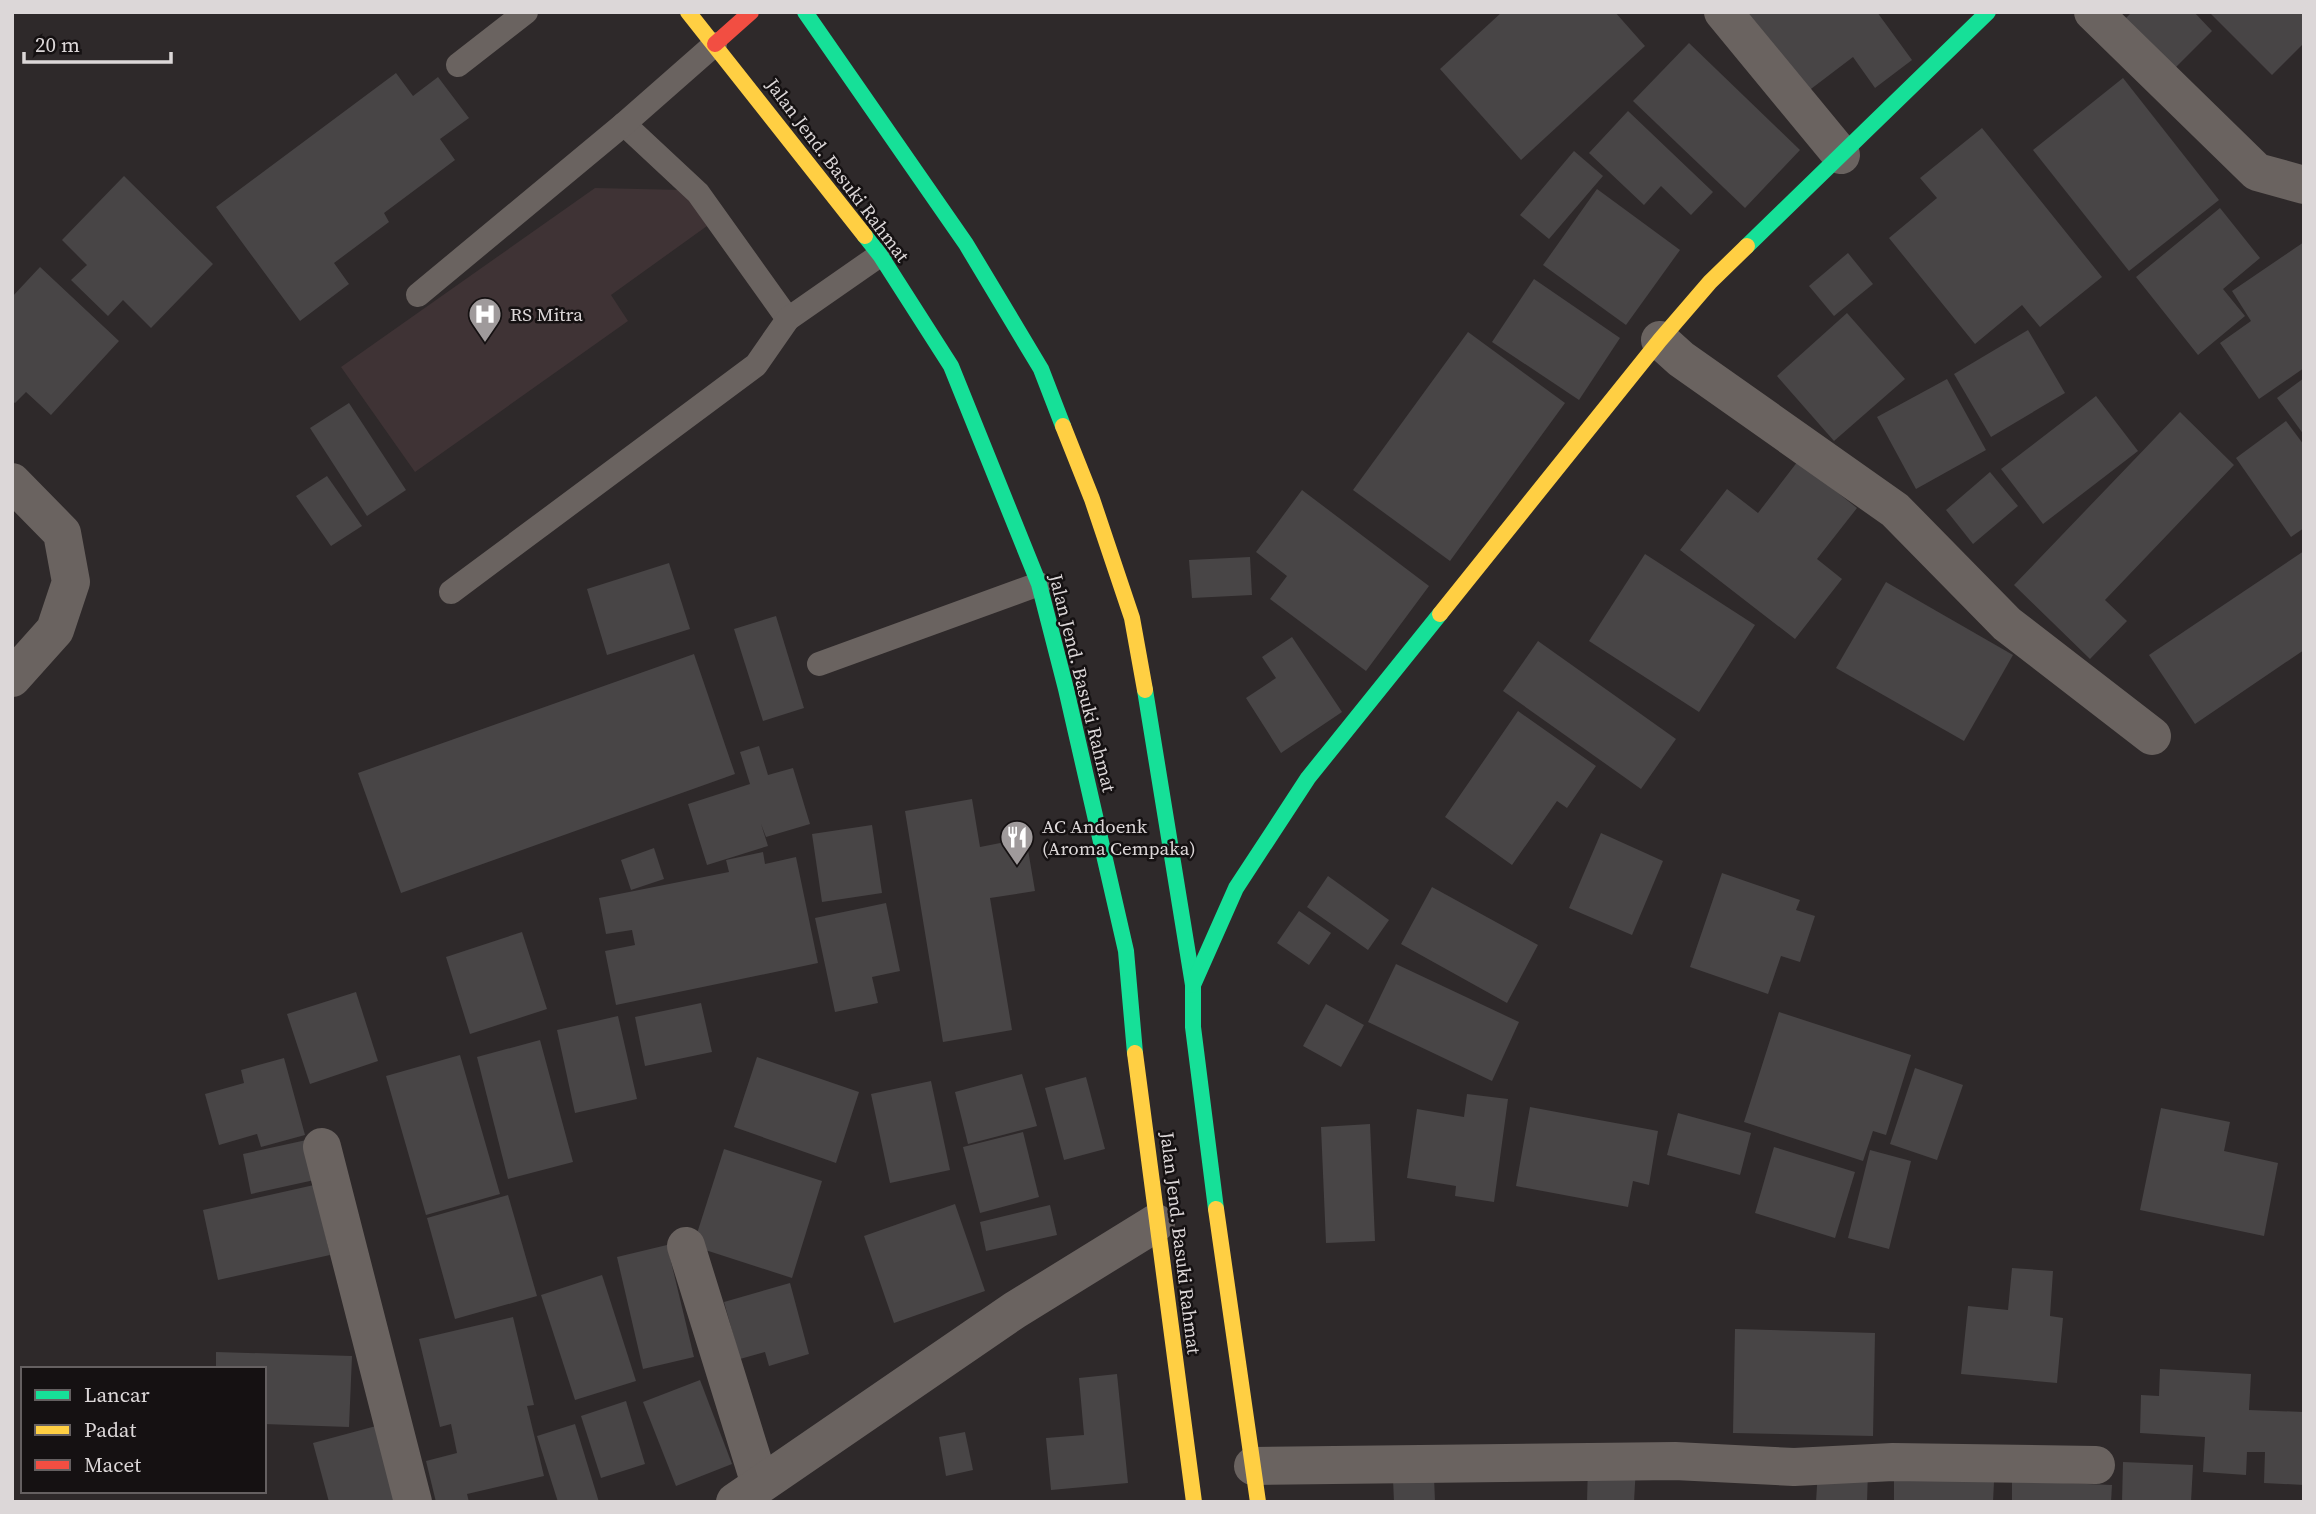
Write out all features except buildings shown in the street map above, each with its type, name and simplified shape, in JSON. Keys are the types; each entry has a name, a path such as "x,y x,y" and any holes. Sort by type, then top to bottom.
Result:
{"main road":[{"name":"Jalan Jend. Basuki Rahmat","path":"688,12 880,255 951,366 1039,584 1126,951 1134,1043 1156,1223 1194,1502"},
{"path":"715,44 751,12"},
{"name":"Jalan Jend. Basuki Rahmat","path":"805,12 966,244 1041,369 1092,499 1132,618 1193,985 1193,1027 1206,1132 1255,1484"},
{"path":"1193,985 1236,888 1308,778 1660,340 1710,282 1988,12"}],"street":[{"path":"1723,12 1841,155"},
{"path":"2094,12 2257,172 2304,186"},
{"path":"1660,340 1681,359 1895,510 2007,624 2152,736"},
{"path":"12,482 62,533 71,582 55,630 12,678"},
{"path":"322,1147 413,1502"},
{"path":"686,1246 747,1493 1015,1310 1156,1223"},
{"path":"1255,1484 1675,1461 1794,1467 1893,1462 2096,1465"}],"lane":[{"path":"458,65 526,12"},
{"path":"418,295 624,124 715,44"},
{"path":"624,124 698,193 788,319"},
{"path":"451,592 756,365 788,319 880,255"},
{"path":"819,664 1039,584"}],"shaded area":[{"name":"RS Mitra","path":"595,188 683,190 707,226 611,295 628,321 415,472 341,367"}],"traffic: fast":[{"path":"805,12 966,244 1041,369 1063,426"},
{"path":"1747,246 1988,12"},
{"path":"865,236 951,366 1039,584 1126,951 1135,1053"},
{"path":"1193,985 1236,888 1308,778 1440,614"},
{"path":"1145,690 1193,985 1193,1027 1216,1209"}],"traffic: slow":[{"path":"688,12 865,236"},
{"path":"1440,614 1660,340 1710,282 1747,246"},
{"path":"1063,426 1092,499 1132,618 1145,690"},
{"path":"1135,1053 1194,1502"},
{"path":"1216,1209 1258,1502"}],"traffic: jam":[{"path":"715,44 751,12"}],"place":[{"name":"RS Mitra","path":"485,344"},
{"name":"AC Andoenk (Aroma Cempaka)","path":"1017,867"}]}
